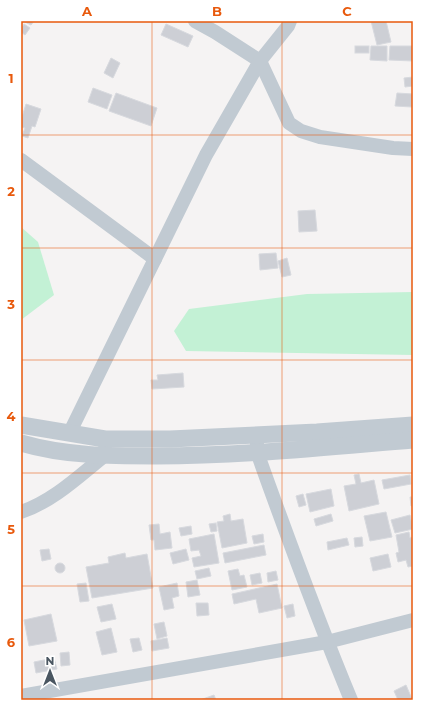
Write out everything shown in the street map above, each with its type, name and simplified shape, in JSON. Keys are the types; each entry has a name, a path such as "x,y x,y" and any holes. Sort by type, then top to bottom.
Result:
{"street":[{"path":"195,21 216,32 260,61 289,123 320,138 393,148 413,149"},
{"path":"69,434 105,364 206,155 260,61 288,26 290,21"},
{"path":"21,160 155,259"},
{"path":"21,425 105,439 170,439 257,444 413,440"},
{"path":"21,443 65,452 104,456 216,455 257,444 376,428 413,425"},
{"path":"21,512 52,497 104,456 105,439"},
{"path":"257,444 289,543 351,700"},
{"path":"21,696 327,642 413,620"}],"green space":[{"path":"21,227 38,242 54,295 21,320"},
{"path":"413,292 413,355 186,351 174,331 189,309 307,294"}],"building":[{"path":"34,21 31,25 25,22"},
{"path":"371,21 386,21 391,42 377,45"},
{"path":"24,24 30,28 25,35 21,32"},
{"path":"166,24 193,36 188,47 161,35"},
{"path":"355,46 369,46 369,53 355,53"},
{"path":"371,46 387,46 387,61 370,60"},
{"path":"390,46 413,46 413,61 389,60"},
{"path":"111,58 120,63 113,78 104,73"},
{"path":"413,77 413,86 405,87 404,78"},
{"path":"93,88 112,95 107,109 88,102"},
{"path":"116,93 157,108 151,126 109,111"},
{"path":"397,93 413,94 412,107 395,106"},
{"path":"26,104 41,109 35,127 32,126 28,138 22,136 25,128 21,127 21,120"},
{"path":"315,210 317,231 299,232 298,211"},
{"path":"276,253 278,268 260,270 259,254"},
{"path":"287,258 291,275 282,277 278,261"},
{"path":"183,373 184,387 152,389 151,380 158,380 157,375"},
{"path":"359,474 361,483 374,480 379,504 349,511 344,486 356,484 354,475"},
{"path":"410,475 411,484 384,489 382,480"},
{"path":"331,489 334,506 310,512 306,494"},
{"path":"303,494 306,505 299,507 296,496"},
{"path":"410,497 413,497 413,506 411,506"},
{"path":"386,512 392,537 370,541 364,516"},
{"path":"230,514 231,521 243,519 247,543 222,548 217,522 224,521 223,516"},
{"path":"331,514 333,521 316,526 314,519"},
{"path":"410,515 413,529 395,533 391,520"},
{"path":"216,523 217,531 211,532 209,524"},
{"path":"159,524 160,534 170,532 172,548 155,550 154,540 151,540 149,525"},
{"path":"191,526 192,534 181,536 179,528"},
{"path":"409,532 410,538 413,537 413,566 408,567 406,560 398,562 396,553 399,552 396,535"},
{"path":"214,534 219,563 194,567 192,558 201,556 199,550 191,551 189,539"},
{"path":"263,534 264,542 254,544 252,536"},
{"path":"362,537 363,546 355,547 354,538"},
{"path":"347,538 349,545 328,550 327,542"},
{"path":"264,545 266,555 225,563 223,553"},
{"path":"49,549 51,559 42,561 40,550"},
{"path":"186,549 189,560 173,564 170,553"},
{"path":"125,553 126,558 147,554 153,588 92,598 86,567 109,563 108,557"},
{"path":"388,554 391,567 373,571 370,558"},
{"path":"58,563 62,563 64,564 64,572 58,573 55,570 55,566"},
{"path":"209,568 211,576 197,579 195,571"},
{"path":"238,569 240,576 244,575 247,587 232,590 228,571"},
{"path":"276,571 278,580 268,582 267,573"},
{"path":"260,573 262,583 252,585 250,575"},
{"path":"197,580 200,595 188,597 186,582"},
{"path":"86,583 89,601 80,602 77,584"},
{"path":"177,583 179,596 172,598 174,608 164,610 159,587"},
{"path":"277,584 282,608 259,613 256,599 234,604 232,594"},
{"path":"196,603 208,603 209,615 197,616"},
{"path":"112,604 116,619 101,622 97,607"},
{"path":"293,604 295,616 287,618 284,606"},
{"path":"51,614 57,641 29,646 24,620"},
{"path":"164,622 167,636 157,639 154,624"},
{"path":"111,628 117,652 102,655 96,632"},
{"path":"139,638 142,650 133,652 130,639"},
{"path":"167,638 169,648 152,651 151,641"},
{"path":"69,652 70,665 61,666 60,653"},
{"path":"54,658 57,669 36,673 34,662"},
{"path":"406,685 412,699 398,700 394,691"},
{"path":"214,695 216,700 200,700"}]}
